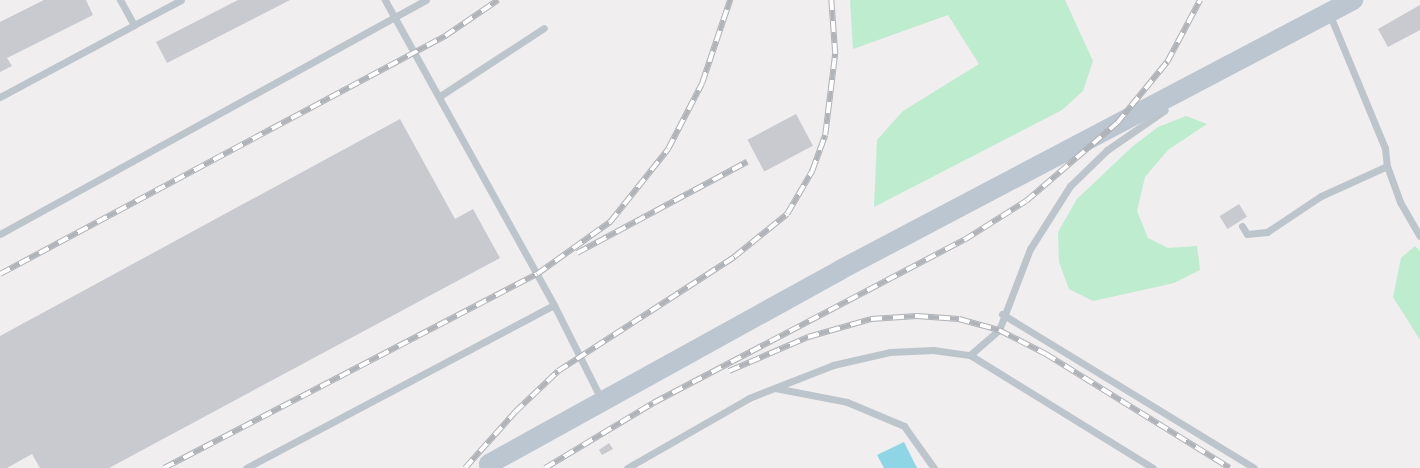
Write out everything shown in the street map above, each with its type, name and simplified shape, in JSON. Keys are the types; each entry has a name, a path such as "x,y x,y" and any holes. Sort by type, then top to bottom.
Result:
{"street":[{"path":"487,467 840,270 1353,0"}],"lane":[{"path":"120,0 134,25"},
{"path":"0,97 181,0"},
{"path":"385,0 440,96 554,306 602,402"},
{"path":"0,234 426,0"},
{"path":"1329,13 1385,148 1387,166 1400,202 1420,236"},
{"path":"440,96 544,28"},
{"path":"970,356 999,330 1002,314 1030,249 1070,186 1107,150 1228,65"},
{"path":"1242,226 1247,234 1267,232 1322,196 1387,166"},
{"path":"246,468 554,306"},
{"path":"1002,314 1254,468"},
{"path":"627,468 749,398 833,364 890,352 933,350 970,356 1153,468"},
{"path":"774,388 847,402 904,426 934,468"}],"green space":[{"path":"850,0 1065,0 1093,61 1083,91 1062,110 874,207 877,140 903,111 979,64 948,15 853,49"},
{"path":"1186,116 1207,124 1168,150 1145,177 1137,211 1148,238 1168,248 1197,246 1200,270 1174,283 1093,301 1069,289 1059,262 1058,232 1077,199 1133,146 1158,127"},
{"path":"1415,246 1420,251 1420,340 1393,297 1401,258"}],"water":[{"path":"904,442 917,468 884,468 877,455"}],"building":[{"path":"44,0 86,0 93,15 7,58 12,66 0,72 0,22"},
{"path":"238,0 290,0 167,63 156,42"},
{"path":"1420,5 1420,30 1388,47 1378,29"},
{"path":"796,114 813,146 764,172 747,140"},
{"path":"400,119 455,219 473,209 500,258 109,468 40,468 32,454 7,468 0,468 0,336"},
{"path":"1239,204 1247,217 1227,229 1219,216"},
{"path":"609,443 613,449 602,455 599,450"}],"railway":[{"path":"0,274 445,36 498,0"},
{"path":"164,468 537,274 610,222 668,149 702,83 730,0"},
{"path":"465,468 515,412 558,371 734,257 787,214 812,171 825,135 835,54 831,0"},
{"path":"545,468 653,403 964,240 1026,201 1117,123 1167,62 1200,0"},
{"path":"577,253 747,162"},
{"path":"729,371 808,337 871,319 917,316 959,319 999,330 1046,354 1230,468"}]}
